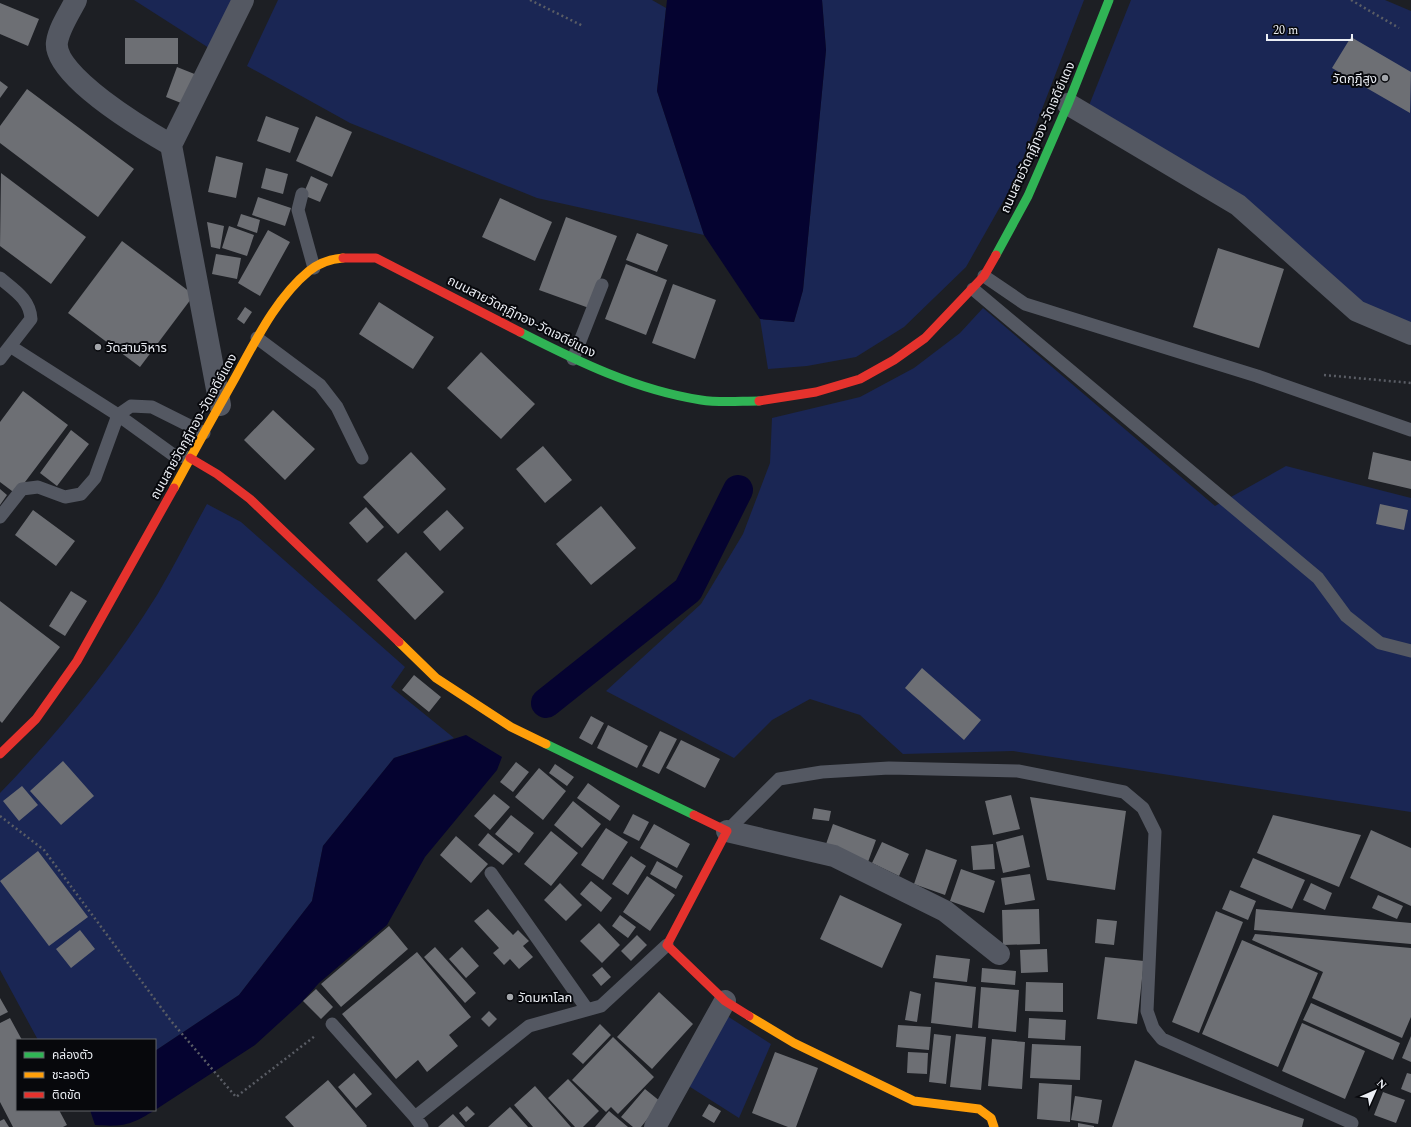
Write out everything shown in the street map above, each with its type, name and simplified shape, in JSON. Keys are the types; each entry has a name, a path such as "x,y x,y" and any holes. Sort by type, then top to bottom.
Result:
{"main road":[{"name":"ถนนสายวัดกุฎีทอง-วัดเจดีย์แดง","path":"0,754 36,720 77,661 257,338 286,297 314,268 332,260 355,257 376,258 573,358 643,387 702,400 762,400 816,392 860,379 894,360 925,338 984,276 1028,196 1068,104 1109,0"},
{"path":"190,458 218,474 250,499 436,678 511,727 727,831 667,945 725,1001 794,1043 914,1100 979,1109 991,1118 994,1127"}],"street":[{"path":"76,0 57,43 61,59 75,78 138,126 171,145"},
{"path":"220,405 171,145 243,0"},
{"path":"1068,104 1238,205 1356,311 1411,334"},
{"path":"727,831 834,856 945,911 999,954"},
{"path":"655,1127 725,1001"}],"lane":[{"path":"302,194 298,210 314,268"},
{"path":"984,276 1024,304 1257,376 1411,430"},
{"path":"0,278 22,297 30,309 31,319 0,360"},
{"path":"573,358 602,284"},
{"path":"973,289 1318,578 1346,616 1380,643 1411,651"},
{"path":"257,338 320,385 337,407 362,458"},
{"path":"10,346 118,415 172,454 190,458"},
{"path":"0,518 22,489 38,487 65,497 81,494 95,478 118,415 130,406 152,407 204,433"},
{"path":"727,831 779,779 822,772 889,768 1018,771 1124,792 1143,808 1155,832 1147,1011 1153,1028 1162,1039 1352,1123"},
{"path":"490,874 587,1009"},
{"path":"332,1024 418,1122 529,1026 601,1006 667,945"}],"path":[{"path":"530,0 583,26"},
{"path":"1351,0 1399,28"},
{"path":"1318,375 1411,383"},
{"path":"0,816 44,850 171,1021 236,1097 332,1024"}],"shaded area":[{"path":"134,0 233,0 209,48"},
{"path":"278,0 652,0 666,8 657,91 704,235 537,198 350,123 247,66"},
{"path":"667,0 822,0 826,50 803,290 794,322 760,319 704,235 657,91"},
{"path":"822,0 1084,0 1014,182 966,267 904,327 856,357 807,366 768,369 760,319 794,322 803,290 826,50"},
{"path":"1131,0 1385,0 1411,11 1411,326 1361,306 1088,108"},
{"path":"983,308 1215,506 1286,466 1411,498 1411,812 1013,751 903,754 860,715 810,699 772,720 734,758 606,691 701,604 743,534 770,463 772,418 860,397 914,368 960,333"},
{"path":"207,504 241,522 405,667 391,687 454,738 394,758 323,846 312,901 239,995 156,1050 156,1039 37,1039 0,970 0,793 43,747 84,698 140,621 170,572"},
{"path":"466,735 502,757 497,770 425,857 387,925 319,983 301,1003 255,1045 156,1109 156,1050 239,995 312,901 323,846 394,758"},
{"path":"724,1014 771,1044 739,1118 687,1085"},
{"path":"90,1111 153,1111 140,1119 127,1124 113,1126 95,1125"}],"building":[{"path":"0,3 39,19 28,46 0,34"},
{"path":"1351,37 1411,72 1410,113 1332,68"},
{"path":"125,38 178,38 178,64 125,64"},
{"path":"177,67 197,75 186,105 166,97"},
{"path":"0,81 8,87 0,98"},
{"path":"27,89 134,169 98,217 0,143 0,126"},
{"path":"266,116 299,128 290,153 257,141"},
{"path":"316,116 352,132 332,177 296,161"},
{"path":"216,156 243,163 236,198 208,192"},
{"path":"266,168 288,174 283,194 261,188"},
{"path":"1,173 86,237 51,284 0,246"},
{"path":"311,176 328,184 320,202 303,195"},
{"path":"258,197 291,208 285,226 252,215"},
{"path":"500,198 552,222 535,261 482,237"},
{"path":"241,214 260,220 257,233 237,226"},
{"path":"566,217 617,236 589,308 539,290"},
{"path":"207,222 224,226 220,249 211,247"},
{"path":"229,226 254,235 247,256 222,248"},
{"path":"268,230 290,242 260,296 238,283"},
{"path":"637,233 668,245 657,272 626,260"},
{"path":"122,241 194,295 140,367 68,313"},
{"path":"1218,248 1284,269 1259,348 1193,327"},
{"path":"216,254 241,258 237,279 212,274"},
{"path":"626,264 667,280 646,335 605,319"},
{"path":"673,284 716,300 695,359 652,343"},
{"path":"379,302 434,337 413,369 359,334"},
{"path":"245,307 252,312 244,324 237,319"},
{"path":"481,352 535,404 501,439 447,388"},
{"path":"23,391 68,425 16,494 0,482 0,422"},
{"path":"273,410 315,449 285,480 244,440"},
{"path":"71,430 89,444 57,486 40,473"},
{"path":"543,446 572,480 545,503 516,469"},
{"path":"411,452 446,489 398,534 363,497"},
{"path":"1373,452 1411,461 1411,489 1368,479"},
{"path":"0,489 7,495 0,505"},
{"path":"1380,504 1408,510 1404,530 1376,524"},
{"path":"601,506 636,548 591,585 556,544"},
{"path":"366,507 384,527 367,543 349,523"},
{"path":"33,510 75,541 56,566 15,535"},
{"path":"447,510 464,528 440,551 423,532"},
{"path":"406,552 444,592 415,620 377,580"},
{"path":"71,591 87,601 65,636 49,626"},
{"path":"0,601 60,647 2,723 0,721"},
{"path":"922,668 981,720 964,740 905,688"},
{"path":"414,675 441,697 429,712 402,690"},
{"path":"591,716 604,723 592,745 579,738"},
{"path":"608,725 648,746 637,768 597,748"},
{"path":"660,731 677,739 659,774 642,766"},
{"path":"681,740 720,759 705,788 666,768"},
{"path":"63,761 94,796 61,825 30,791"},
{"path":"516,762 529,772 513,792 500,782"},
{"path":"555,764 574,777 567,786 549,773"},
{"path":"539,768 566,791 543,820 515,797"},
{"path":"588,783 620,806 610,821 577,798"},
{"path":"22,786 38,805 19,821 3,801"},
{"path":"494,794 510,807 490,830 474,816"},
{"path":"1011,795 1020,829 993,835 985,801"},
{"path":"1030,797 1126,811 1115,890 1047,880"},
{"path":"573,801 601,824 582,848 554,825"},
{"path":"814,808 831,811 829,821 812,819"},
{"path":"633,814 649,822 639,841 623,833"},
{"path":"511,815 534,833 519,853 495,834"},
{"path":"1273,815 1361,835 1339,887 1257,853"},
{"path":"654,824 690,844 677,868 640,848"},
{"path":"833,824 876,840 868,862 825,847"},
{"path":"606,828 628,842 603,880 581,865"},
{"path":"1371,830 1411,848 1411,906 1350,878"},
{"path":"551,831 578,853 551,886 524,864"},
{"path":"488,833 513,854 503,865 478,845"},
{"path":"1023,835 1030,867 1003,873 996,842"},
{"path":"456,836 488,864 471,883 440,855"},
{"path":"882,842 909,854 899,876 872,863"},
{"path":"993,844 995,869 973,870 971,846"},
{"path":"926,849 957,860 945,895 914,884"},
{"path":"38,851 88,917 49,946 0,881"},
{"path":"631,856 646,866 628,895 612,884"},
{"path":"1253,858 1305,880 1292,909 1240,887"},
{"path":"657,861 683,876 676,889 650,874"},
{"path":"961,869 995,881 984,913 950,901"},
{"path":"1030,874 1035,900 1005,905 1001,878"},
{"path":"647,876 675,895 650,931 623,912"},
{"path":"591,881 612,898 601,912 580,894"},
{"path":"560,883 582,905 566,921 544,900"},
{"path":"1311,883 1332,893 1325,910 1303,900"},
{"path":"1230,890 1256,901 1248,920 1222,909"},
{"path":"840,895 902,924 882,968 820,939"},
{"path":"1378,895 1403,906 1397,919 1372,908"},
{"path":"488,909 513,935 518,930 529,941 523,946 533,957 519,969 510,959 504,965 493,953 499,948 474,921"},
{"path":"1039,909 1040,944 1003,945 1002,910"},
{"path":"1256,909 1411,923 1411,944 1254,930"},
{"path":"1216,911 1243,922 1199,1033 1172,1022"},
{"path":"620,915 636,927 628,938 612,926"},
{"path":"1097,919 1117,921 1114,945 1095,943"},
{"path":"599,923 620,945 602,963 580,941"},
{"path":"389,926 408,949 341,1007 321,984"},
{"path":"80,930 95,949 71,968 56,949"},
{"path":"1255,934 1411,948 1411,1017 1402,1038 1312,998 1323,972 1252,940"},
{"path":"637,935 647,945 631,961 621,951"},
{"path":"1242,940 1318,973 1278,1067 1202,1034"},
{"path":"435,947 476,993 465,1003 424,957"},
{"path":"462,947 479,966 466,978 449,959"},
{"path":"1047,949 1048,972 1021,973 1020,950"},
{"path":"417,952 471,1017 449,1035 458,1046 427,1072 418,1060 396,1079 342,1014"},
{"path":"936,955 970,959 967,982 933,978"},
{"path":"1105,957 1144,961 1137,1024 1097,1019"},
{"path":"602,967 611,977 601,986 592,975"},
{"path":"982,968 1016,971 1015,985 981,982"},
{"path":"935,982 976,987 972,1028 931,1023"},
{"path":"1026,982 1063,983 1063,1012 1025,1011"},
{"path":"981,987 1019,990 1016,1032 978,1028"},
{"path":"316,989 333,1007 321,1019 303,1001"},
{"path":"910,991 921,994 917,1022 905,1020"},
{"path":"659,992 693,1024 652,1069 617,1037"},
{"path":"0,998 8,1012 0,1016"},
{"path":"1311,1003 1400,1043 1393,1060 1303,1020"},
{"path":"489,1011 497,1019 489,1027 481,1019"},
{"path":"10,1018 21,1039 16,1039 16,1111 60,1111 67,1125 63,1127 13,1127 0,1102 0,1023"},
{"path":"1029,1018 1066,1020 1065,1040 1028,1038"},
{"path":"1302,1023 1365,1051 1345,1099 1282,1071"},
{"path":"600,1024 611,1035 583,1064 572,1054"},
{"path":"898,1025 931,1027 929,1050 896,1047"},
{"path":"934,1034 951,1036 946,1084 929,1082"},
{"path":"956,1034 986,1037 981,1090 950,1087"},
{"path":"1411,1036 1411,1062 1402,1058"},
{"path":"613,1037 654,1077 618,1114 611,1107 606,1112 572,1080"},
{"path":"992,1039 1025,1042 1022,1089 988,1086"},
{"path":"1032,1044 1081,1046 1080,1080 1030,1078"},
{"path":"775,1052 818,1068 796,1127 788,1127 752,1113"},
{"path":"908,1052 928,1053 927,1074 907,1073"},
{"path":"1135,1060 1304,1119 1302,1127 1112,1127"},
{"path":"354,1073 372,1094 356,1108 338,1087"},
{"path":"1407,1073 1411,1074 1411,1093 1401,1089"},
{"path":"568,1079 599,1111 583,1127 575,1127 548,1098"},
{"path":"328,1080 367,1126 366,1127 294,1127 285,1117"},
{"path":"1039,1083 1072,1085 1070,1122 1037,1119"},
{"path":"535,1086 571,1127 533,1127 514,1105"},
{"path":"645,1089 661,1102 641,1127 633,1127 621,1117"},
{"path":"1383,1092 1405,1100 1396,1123 1374,1115"},
{"path":"1075,1096 1102,1100 1098,1124 1071,1120"},
{"path":"709,1104 721,1111 714,1123 702,1116"},
{"path":"467,1106 475,1114 466,1122 459,1113"},
{"path":"510,1107 528,1127 488,1127"},
{"path":"609,1111 628,1127 595,1127"},
{"path":"453,1114 465,1127 438,1127"},
{"path":"4,1119 9,1127 0,1127 0,1121"},
{"path":"1078,1123 1094,1126 1094,1127 1078,1127"}],"waterway":[{"path":"546,703 688,590 738,490"}],"traffic: fast":[{"path":"996,255 1028,196 1068,104 1109,0"},
{"path":"520,332 585,364 630,382 653,389 708,401 759,401"},
{"path":"546,744 694,815"}],"traffic: slow":[{"path":"174,488 276,307 297,282 313,268 325,262 343,258"},
{"path":"399,642 436,678 511,727 546,744"},
{"path":"749,1016 794,1043 914,1101 979,1109 991,1118 994,1127"}],"traffic: jam":[{"path":"759,401 816,392 860,379 894,360 925,338 984,276 996,255"},
{"path":"343,258 376,258 520,332"},
{"path":"190,458 217,474 250,499 399,642"},
{"path":"0,754 36,719 77,661 174,488"},
{"path":"694,815 727,831 667,945 725,1001 749,1016"}],"place":[{"name":"วัดกุฎีสูง","path":"1385,78"},
{"name":"วัดสามวิหาร","path":"98,347"},
{"name":"วัดมหาโลก","path":"510,997"}]}
